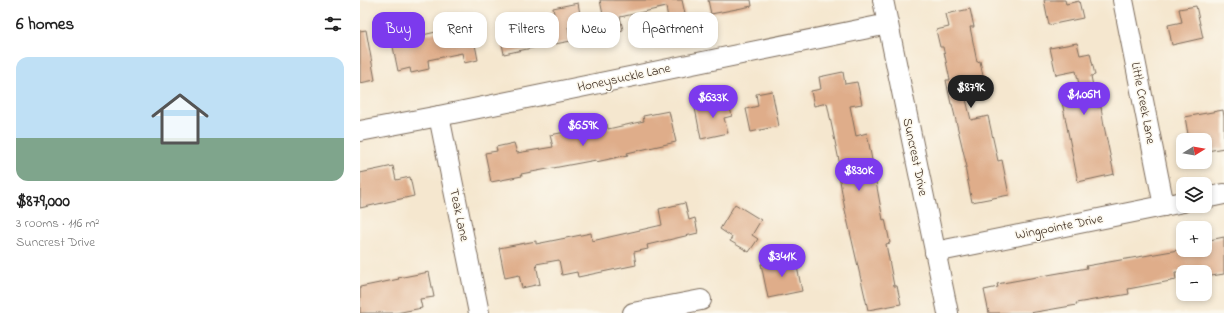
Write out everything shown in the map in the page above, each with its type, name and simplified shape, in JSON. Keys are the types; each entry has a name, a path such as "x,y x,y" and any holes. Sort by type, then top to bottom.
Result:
{"street":[{"name":"Suncrest Drive","path":"883,0 948,313"},
{"name":"Little Creek Lane","path":"1123,0 1174,204"},
{"name":"Honeysuckle Lane","path":"360,131 888,24"},
{"name":"Teak Lane","path":"439,116 479,313"},
{"path":"1212,197 1224,194"},
{"name":"Wingpointe Drive","path":"935,252 1174,204"},
{"path":"633,313 701,300"}],"building":[{"path":"600,0 682,0 685,12 667,12 666,7 643,12 628,12 628,15 620,17 620,12 602,12"},
{"path":"708,0 751,0 752,6 718,13 711,12"},
{"path":"1044,0 1065,0 1066,4 1079,1 1083,18 1049,25"},
{"path":"578,3 580,12 567,12 567,42 559,43 559,12 554,12 553,8"},
{"path":"1196,6 1203,38 1172,45 1168,25 1182,22 1179,9"},
{"path":"970,9 974,27 970,27 977,62 980,61 986,91 965,95 971,120 988,116 998,161 1002,160 1009,195 972,202 965,167 967,167 946,80 950,80 943,47 940,47 936,30 949,27 946,14"},
{"path":"620,17 623,30 620,31"},
{"path":"366,30 375,80 360,83 360,31"},
{"path":"433,33 433,48 476,48 478,60 464,63 462,53 428,60 429,69 411,73 410,68 398,71 393,48 425,48 425,34"},
{"path":"1077,43 1080,55 1090,53 1095,75 1091,76 1097,107 1101,107 1114,174 1078,182 1061,97 1081,93 1076,71 1056,75 1050,48"},
{"path":"503,48 532,48 504,54"},
{"path":"843,72 845,84 857,82 862,104 850,106 856,136 867,133 883,220 885,219 890,243 886,244 894,286 897,286 901,304 868,310 845,210 839,175 842,175 827,103 814,106 811,91 821,89 819,77"},
{"path":"772,91 779,126 751,132 746,109 758,106 756,94"},
{"path":"728,101 732,116 724,118 728,133 701,139 695,108"},
{"path":"1223,110 1224,148 1212,150 1212,133 1188,133 1185,117"},
{"path":"669,111 676,142 627,153 628,155 596,162 596,160 521,174 522,176 491,182 485,153 497,151 496,147 514,143 517,153 553,147 550,135 607,124 608,129 644,121 643,116"},
{"path":"393,166 396,180 410,177 414,196 360,208 360,173"},
{"path":"685,203 689,220 695,218 698,233 647,245 648,249 634,252 636,265 578,277 577,272 562,275 559,260 536,264 540,284 522,288 519,275 505,278 499,248 536,241 536,244 591,233 592,241 662,225 659,209"},
{"path":"735,204 761,220 752,235 758,239 749,252 730,241 732,237 720,229"},
{"path":"1224,237 1224,274 1212,276 1212,265 1176,265 1176,280 1128,289 1129,294 1030,313 989,313 984,290 998,287 997,284 1087,268 1086,266 1176,250 1176,257 1212,257 1212,240"},
{"path":"795,257 802,291 768,298 761,264"},
{"path":"429,272 434,297 420,299 422,308 396,313 360,313 360,287"}]}
